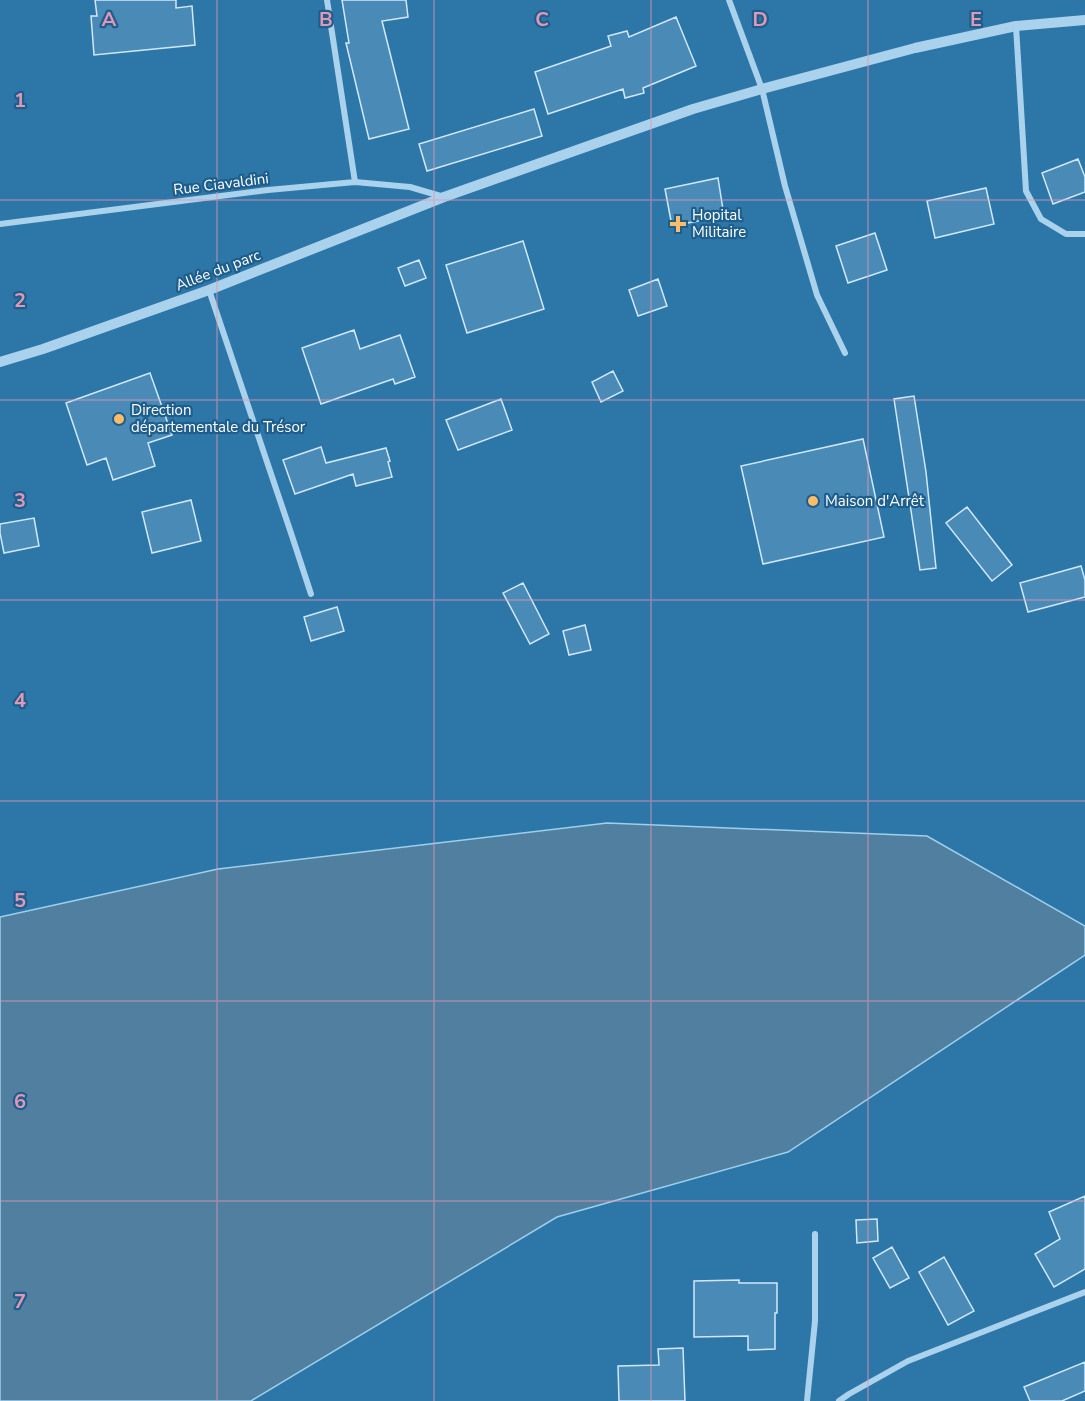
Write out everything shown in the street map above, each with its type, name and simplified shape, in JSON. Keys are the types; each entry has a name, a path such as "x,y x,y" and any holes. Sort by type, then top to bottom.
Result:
{"street":[{"path":"327,0 356,182"},
{"path":"729,0 762,89 785,186 817,294 845,353"},
{"name":"Allée du parc","path":"0,362 209,290 444,197 693,109 915,48 1016,26 1085,20"},
{"path":"1016,26 1026,191 1041,219 1066,234 1085,234"},
{"name":"Rue Ciavaldini","path":"0,224 268,190 356,182 410,187 444,197"},
{"path":"209,290 310,594"},
{"path":"807,1401 815,1321 815,1234"},
{"path":"838,1401 908,1361 1085,1292"}],"shaded area":[{"path":"0,0 1085,0 1085,1401 0,1401"},
{"path":"607,823 927,836 1085,926 1085,955 788,1152 557,1217 251,1401 0,1401 0,917 218,869"}],"building":[{"path":"95,0 176,0 176,8 192,6 195,45 94,55 91,16 97,16"},
{"path":"342,0 406,0 408,17 382,21 409,129 369,139 346,43 349,43"},
{"path":"676,17 696,66 643,88 644,93 625,98 623,89 548,114 535,72 611,46 608,36 627,31 629,37"},
{"path":"534,109 542,136 427,171 419,144"},
{"path":"1078,159 1085,177 1085,192 1053,204 1042,173"},
{"path":"718,178 724,216 672,226 665,189"},
{"path":"986,188 994,224 935,238 927,201"},
{"path":"875,233 887,270 848,283 836,246"},
{"path":"523,241 544,309 467,333 446,265"},
{"path":"419,260 426,278 405,286 398,268"},
{"path":"658,279 667,306 638,316 629,290"},
{"path":"354,330 360,349 400,335 415,377 395,384 393,379 321,404 302,348"},
{"path":"613,371 623,391 601,402 592,382"},
{"name":"Direction départementale du Trésor","path":"150,373 172,435 148,443 155,466 113,480 106,458 87,465 66,403"},
{"path":"914,396 926,472 936,568 920,570 894,399"},
{"path":"501,399 512,430 458,450 446,420"},
{"name":"Maison d'Arrêt","path":"863,439 884,537 763,564 741,466"},
{"path":"321,447 326,463 386,448 392,477 356,486 353,474 295,494 283,460"},
{"path":"191,500 201,541 152,553 142,512"},
{"path":"967,507 1012,565 992,581 946,523"},
{"path":"34,518 39,546 4,553 0,524"},
{"path":"1081,566 1085,580 1085,597 1028,612 1020,583"},
{"path":"523,583 549,634 530,644 503,593"},
{"path":"337,607 344,631 311,641 304,617"},
{"path":"585,625 591,650 569,655 563,631"},
{"path":"1085,1196 1085,1269 1054,1287 1035,1254 1060,1239 1049,1212"},
{"path":"877,1219 878,1241 857,1243 856,1220"},
{"path":"892,1247 909,1278 890,1288 873,1258"},
{"path":"944,1257 974,1311 948,1325 919,1272"},
{"path":"739,1280 739,1283 777,1283 775,1349 748,1350 748,1336 694,1337 694,1281"},
{"path":"683,1348 685,1401 619,1401 618,1366 659,1365 658,1349"},
{"path":"1085,1362 1085,1391 1062,1401 1030,1401 1024,1387"}],"place":[{"name":"Hopital Militaire","path":"678,224"},
{"name":"Direction départementale du Trésor","path":"119,419"},
{"name":"Maison d'Arrêt","path":"813,501"}]}
